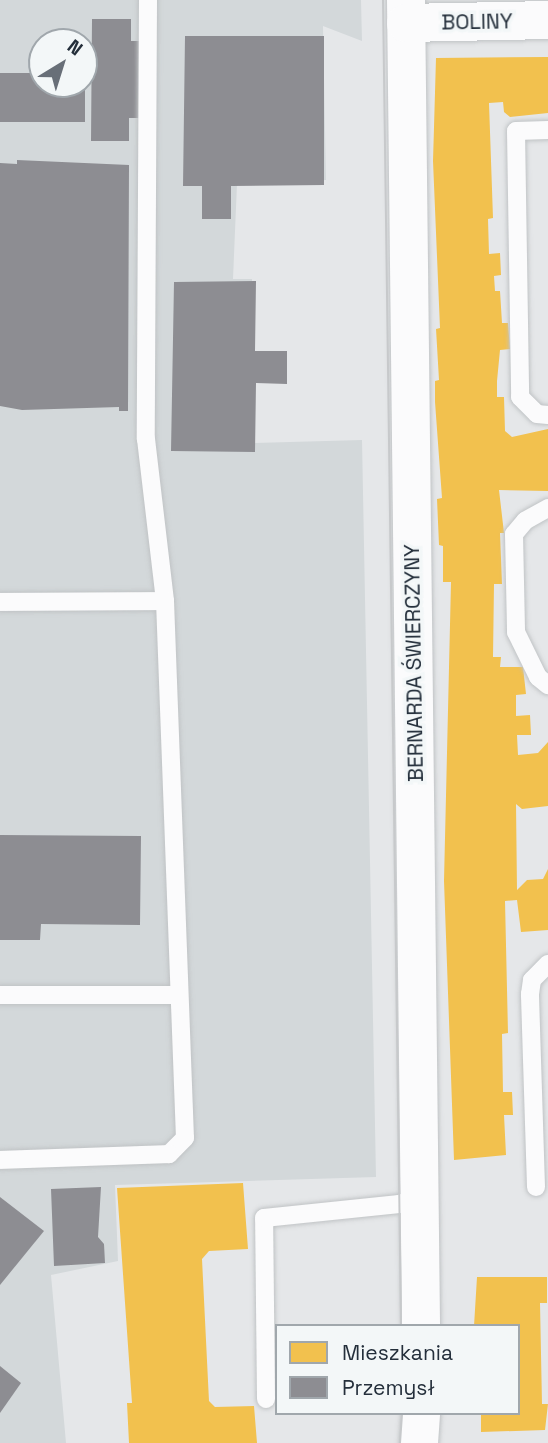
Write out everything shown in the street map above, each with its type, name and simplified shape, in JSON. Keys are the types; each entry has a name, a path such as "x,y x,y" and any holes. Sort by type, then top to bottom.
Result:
{"street":[{"name":"BOLINY","path":"406,12 548,20"},
{"name":"BERNARDA ŚWIERCZYNY","path":"406,12 421,1324"},
{"path":"419,1443 421,1415"}],"lane":[{"path":"0,1160 169,1154 185,1138 165,601 146,439 148,0"},
{"path":"548,131 516,131 520,397 537,414 548,415"},
{"path":"548,508 525,521 514,534 516,632 538,677 548,685"},
{"path":"0,602 165,601"},
{"path":"536,1187 540,1070 530,994 532,980 548,964"},
{"path":"0,995 178,995"},
{"path":"266,1399 264,1217 399,1204 421,1197"}],"shaded area":[{"path":"0,0 361,0 362,41 323,26 326,180 237,184 233,279 252,279 251,443 362,440 376,1177 115,1185 118,1261 51,1275 66,1443 0,1443"}],"building: Mieszkania":[{"path":"548,57 548,113 510,117 504,112 503,102 489,103 493,218 488,219 489,254 500,253 501,275 494,276 495,291 500,291 502,323 508,323 510,349 500,350 497,381 497,397 504,397 505,431 512,437 548,429 548,491 499,490 504,533 500,533 502,584 494,584 493,657 501,657 500,667 523,667 526,694 516,695 516,716 530,715 531,735 517,735 518,755 538,753 548,742 548,806 522,809 516,804 517,890 527,880 543,879 548,869 548,930 521,932 517,900 505,901 508,1033 502,1034 503,1092 512,1092 513,1115 504,1115 506,1155 454,1160 444,881 451,582 443,582 443,546 439,545 437,499 442,498 435,402 435,381 439,380 436,329 440,328 433,161 436,58"},
{"path":"243,1183 248,1249 209,1251 202,1259 209,1401 215,1407 254,1406 257,1443 129,1443 127,1403 132,1403 117,1188"},
{"path":"477,1277 547,1277 547,1303 540,1303 542,1404 548,1404 545,1430 481,1432 481,1415 520,1415 520,1324 474,1324"}],"building: Przemysł":[{"path":"92,19 131,19 131,41 140,41 139,118 129,118 129,141 91,141 91,98 98,98 98,28 92,28"},
{"path":"185,36 324,36 324,185 231,186 231,219 202,219 202,186 183,186"},
{"path":"0,73 28,73 28,98 85,98 85,122 0,122"},
{"path":"17,160 129,165 128,411 119,411 119,407 22,410 0,406 0,163 17,164"},
{"path":"256,281 255,351 287,351 287,384 256,383 255,452 171,451 174,282"},
{"path":"0,835 141,836 140,925 41,924 40,940 0,940"},
{"path":"101,1187 98,1237 104,1244 105,1263 54,1266 51,1189"},
{"path":"0,1197 44,1231 0,1285"},
{"path":"0,1366 21,1383 0,1413"}],"tram line":[{"path":"383,0 401,1324"},
{"path":"400,1443 402,1415"}]}
